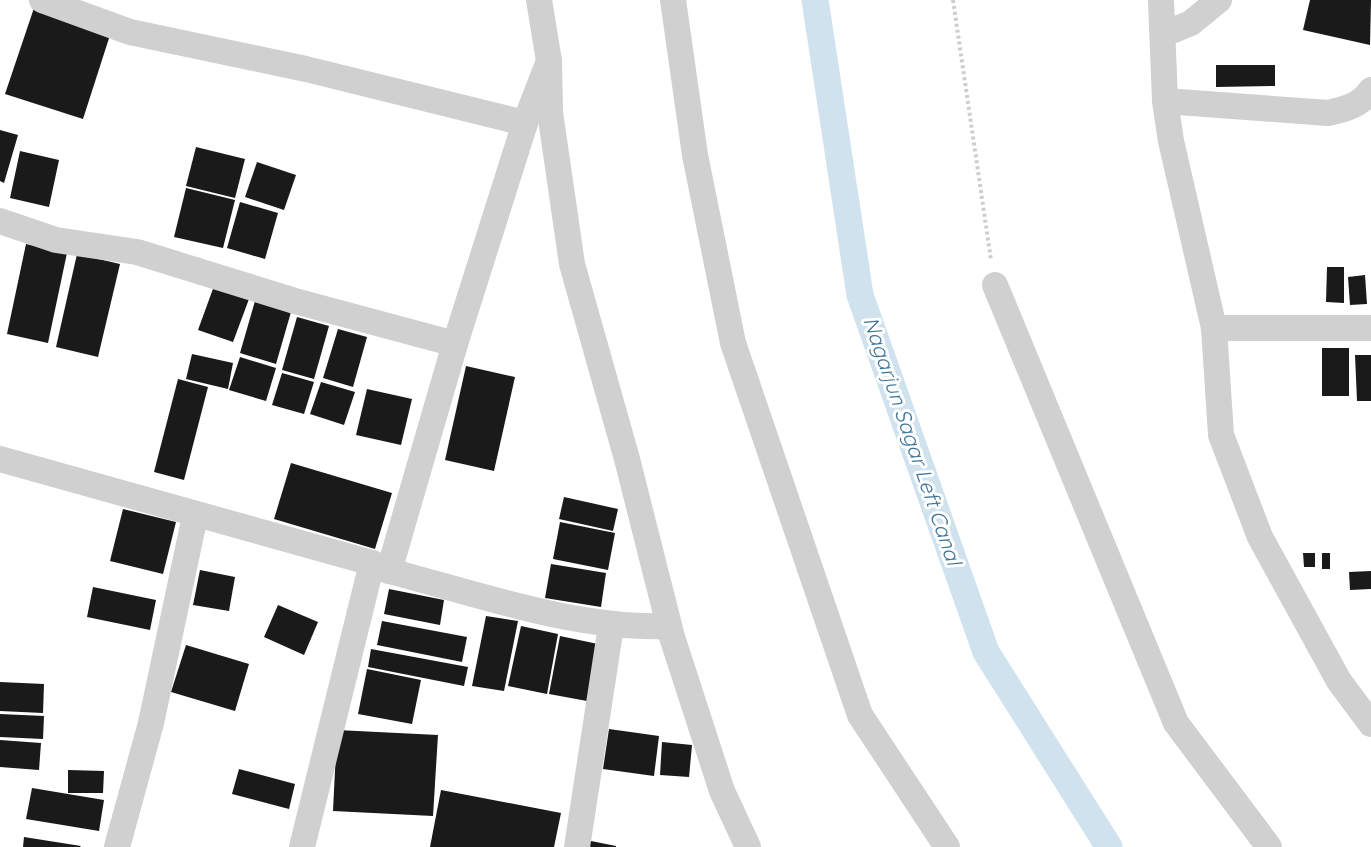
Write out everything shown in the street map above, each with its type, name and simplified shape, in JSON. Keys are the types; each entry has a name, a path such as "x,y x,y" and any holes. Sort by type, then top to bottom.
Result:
{"street":[{"path":"42,0 130,32 306,69 525,123"},
{"path":"538,0 549,61 550,112 572,264 627,459 669,627 722,791 748,847"},
{"path":"673,0 695,155 733,343 860,715 947,847"},
{"path":"1161,0 1166,101 1171,141 1214,328 1221,435 1260,537 1339,681 1371,724"},
{"path":"1164,34 1191,23 1219,0"},
{"path":"302,847 380,567 455,344 525,123 549,61"},
{"path":"1166,101 1328,113 1349,108 1366,98 1371,90"},
{"path":"0,221 56,240 137,252 295,301 455,344"},
{"path":"995,285 1176,723 1269,847"},
{"path":"1214,328 1371,328"},
{"path":"0,459 380,567 611,626 669,627"},
{"path":"117,847 151,723 195,516"},
{"path":"577,847 611,626"}],"path":[{"path":"953,0 995,285"}],"building":[{"path":"1310,0 1371,0 1370,45 1303,30"},
{"path":"34,8 111,32 83,119 5,94"},
{"path":"1216,65 1275,65 1275,86 1216,87"},
{"path":"0,130 18,135 4,183 0,181"},
{"path":"196,147 245,159 235,198 186,186"},
{"path":"20,151 59,160 49,207 10,198"},
{"path":"257,162 296,175 284,210 245,197"},
{"path":"186,188 235,200 223,248 174,237"},
{"path":"240,202 278,213 265,259 227,248"},
{"path":"26,244 67,253 48,343 7,334"},
{"path":"77,254 120,264 98,357 56,347"},
{"path":"1327,267 1344,267 1344,303 1326,302"},
{"path":"1365,275 1367,304 1350,305 1348,277"},
{"path":"214,286 249,299 233,342 198,330"},
{"path":"255,301 291,312 276,364 240,353"},
{"path":"297,317 329,326 314,379 282,370"},
{"path":"338,329 367,337 353,387 323,378"},
{"path":"1322,348 1349,348 1349,396 1322,396"},
{"path":"192,354 233,363 228,389 186,379"},
{"path":"1355,355 1371,355 1371,401 1357,401"},
{"path":"240,357 276,368 266,401 229,390"},
{"path":"466,366 515,377 494,471 445,460"},
{"path":"282,373 314,382 304,414 272,405"},
{"path":"178,379 208,387 184,480 154,472"},
{"path":"321,382 355,392 344,425 310,414"},
{"path":"367,389 412,399 401,445 356,435"},
{"path":"291,463 392,493 375,549 274,519"},
{"path":"564,497 618,509 613,531 559,519"},
{"path":"123,509 176,522 163,574 110,561"},
{"path":"560,522 615,533 608,570 553,559"},
{"path":"1303,553 1315,553 1315,567 1304,567"},
{"path":"1322,553 1330,553 1330,569 1322,569"},
{"path":"551,564 606,573 601,607 545,598"},
{"path":"200,570 235,577 229,611 193,605"},
{"path":"1371,571 1371,589 1350,590 1349,572"},
{"path":"93,587 156,600 150,630 87,617"},
{"path":"389,589 444,600 440,625 384,614"},
{"path":"278,605 318,622 304,655 264,637"},
{"path":"486,616 518,621 504,691 472,686"},
{"path":"382,621 467,637 462,662 377,645"},
{"path":"521,626 558,634 547,694 508,686"},
{"path":"560,636 598,644 587,701 549,694"},
{"path":"186,645 249,664 235,711 171,692"},
{"path":"371,649 468,667 464,686 368,667"},
{"path":"367,669 421,680 412,724 358,714"},
{"path":"0,682 44,684 43,713 0,711"},
{"path":"0,714 44,716 43,739 0,737"},
{"path":"609,729 659,736 654,776 603,769"},
{"path":"337,730 438,735 433,816 333,811"},
{"path":"0,740 41,743 39,770 0,767"},
{"path":"662,742 692,745 689,777 660,775"},
{"path":"239,769 295,784 289,809 232,794"},
{"path":"68,770 104,771 103,793 68,793"},
{"path":"32,788 104,800 99,831 26,819"},
{"path":"441,790 561,813 554,847 430,847"},
{"path":"24,837 81,846 23,847"},
{"path":"586,840 616,846 616,847 584,847"}],"waterway":[{"name":"Nagarjun Sagar Left Canal","path":"815,0 860,295 986,652 1109,847"}]}
